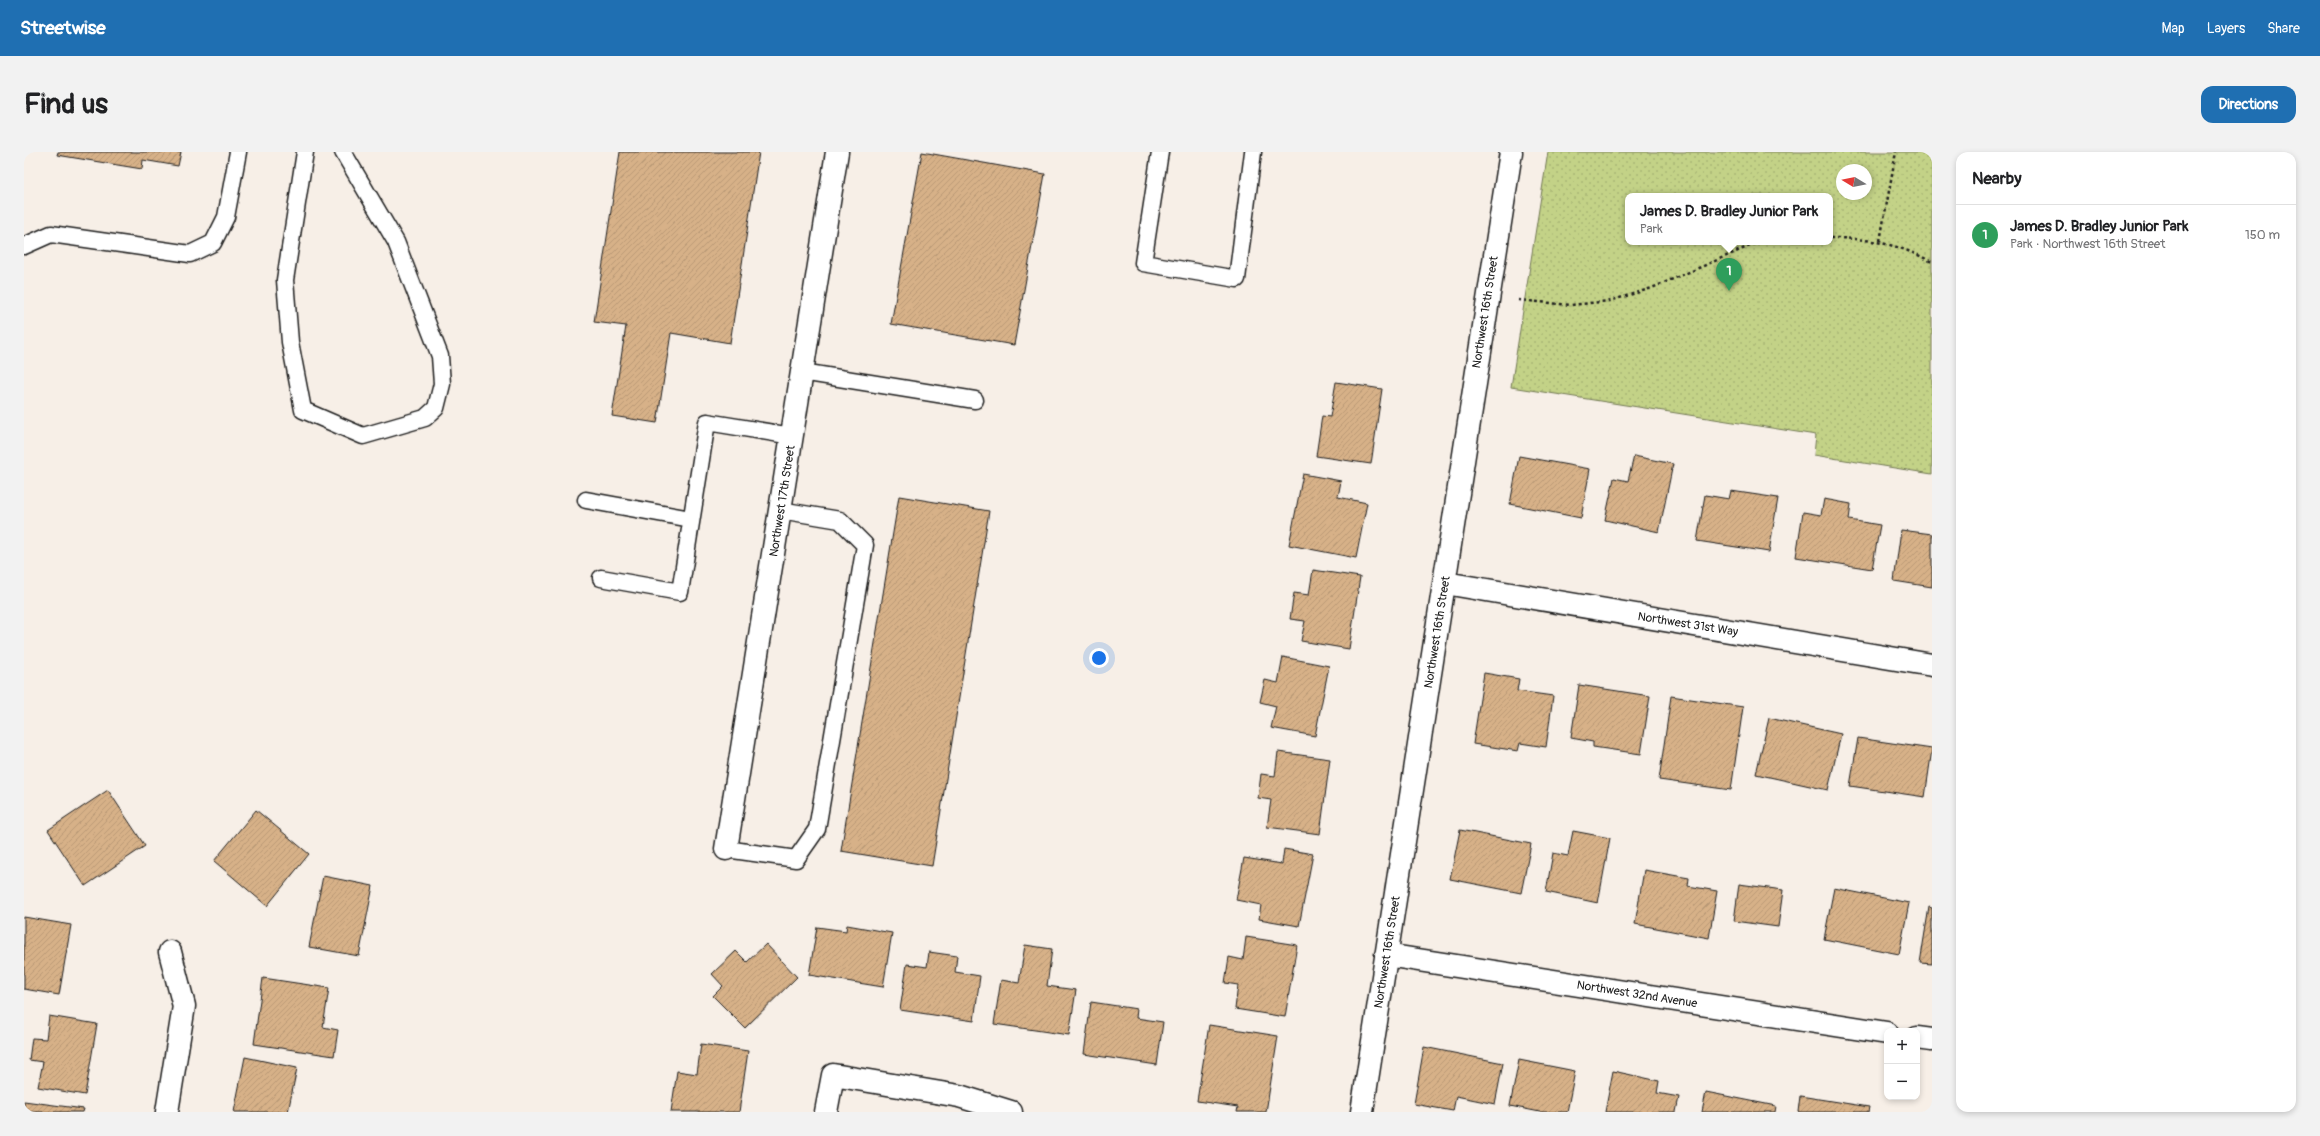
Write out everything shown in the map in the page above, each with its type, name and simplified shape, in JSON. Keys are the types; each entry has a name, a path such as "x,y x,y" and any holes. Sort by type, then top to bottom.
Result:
{"street":[{"name":"Northwest 17th Street","path":"726,849 837,152"},
{"name":"Northwest 16th Street","path":"1362,1112 1445,583 1506,154"},
{"name":"Northwest 31st Way","path":"1445,583 1932,665"},
{"path":"167,1112 184,1006 170,952"},
{"name":"Northwest 32nd Avenue","path":"1386,955 1884,1033"},
{"path":"1920,1038 1932,1040"},
{"path":"826,1112 833,1075 959,1096 1012,1112"}],"lane":[{"path":"24,246 51,234 190,254 213,243 226,217 238,152"},
{"path":"305,152 285,280 290,342 303,410 363,436 425,418 436,408 442,384 440,356 396,242 343,152"},
{"path":"1160,152 1142,263 1237,279 1253,152"},
{"path":"802,372 975,400"},
{"path":"601,578 680,592 707,422 792,436"},
{"path":"586,500 691,519"},
{"path":"726,849 796,858 817,829 865,545 840,520 780,510"}],"path":[{"path":"1880,241 1896,152"},
{"path":"1833,238 1880,241 1912,252 1932,262"},
{"path":"1518,300 1571,305 1610,301 1652,288 1752,245"}],"green space":[{"path":"1548,152 1932,152 1932,474 1814,455 1816,435 1511,387"}],"building":[{"path":"58,152 181,152 178,166 143,160 142,169 57,155"},
{"path":"620,152 759,152 730,343 671,333 657,423 612,416 626,326 594,322"},
{"path":"922,152 1045,174 1014,345 891,324"},
{"path":"1336,382 1382,389 1371,464 1316,456 1322,416 1330,417"},
{"path":"1519,456 1590,469 1581,518 1510,504"},
{"path":"1634,456 1673,464 1659,532 1605,520 1614,478 1628,481"},
{"path":"1303,474 1341,481 1338,497 1367,503 1356,558 1289,545"},
{"path":"1731,491 1778,498 1769,552 1697,541 1705,495 1729,499"},
{"path":"899,496 989,511 932,866 841,851"},
{"path":"1824,499 1851,504 1849,520 1880,525 1872,569 1796,557 1803,512 1821,515"},
{"path":"1901,530 1932,534 1932,587 1894,581"},
{"path":"1313,570 1360,577 1349,649 1301,641 1305,621 1290,619 1294,593 1309,595"},
{"path":"1283,657 1329,666 1315,736 1271,728 1276,706 1260,702 1265,680 1278,683"},
{"path":"1484,673 1519,679 1517,691 1553,696 1546,747 1520,743 1518,751 1473,744"},
{"path":"1579,685 1650,696 1641,754 1593,747 1593,742 1571,738"},
{"path":"1671,696 1743,707 1731,790 1659,780"},
{"path":"1769,718 1841,734 1828,790 1756,774"},
{"path":"1858,738 1932,749 1925,797 1850,786"},
{"path":"1278,752 1330,759 1320,834 1267,827 1271,800 1258,798 1261,774 1275,776"},
{"path":"108,790 145,846 85,886 48,830"},
{"path":"256,810 309,854 267,906 214,861"},
{"path":"1460,830 1531,844 1521,893 1450,879"},
{"path":"1573,831 1610,838 1598,903 1546,892 1553,853 1568,856"},
{"path":"1284,849 1313,854 1299,926 1259,919 1261,905 1236,900 1244,858 1282,864"},
{"path":"1644,870 1689,878 1688,886 1717,891 1709,938 1635,924"},
{"path":"323,876 373,886 359,956 309,947"},
{"path":"1739,884 1783,890 1778,927 1734,921"},
{"path":"1834,888 1909,903 1899,954 1824,939"},
{"path":"1929,907 1932,908 1932,964 1920,963"},
{"path":"24,917 71,925 59,995 24,989"},
{"path":"847,925 892,933 883,987 809,975 817,927 846,931"},
{"path":"1246,937 1297,945 1285,1017 1235,1009 1238,985 1225,983 1229,957 1243,960"},
{"path":"766,944 797,977 745,1028 713,996 723,986 712,974 736,951 747,962"},
{"path":"1025,945 1052,949 1047,986 1076,990 1069,1035 994,1024 1001,980 1019,983"},
{"path":"929,952 957,956 955,972 980,976 974,1021 900,1010 907,964 927,967"},
{"path":"263,978 329,988 323,1027 338,1030 334,1056 254,1044"},
{"path":"1091,1002 1137,1009 1136,1018 1163,1022 1157,1065 1084,1054"},
{"path":"49,1016 97,1024 85,1095 38,1087 43,1062 29,1060 32,1038 46,1039"},
{"path":"1209,1025 1278,1036 1266,1112 1237,1112 1238,1107 1197,1101"},
{"path":"701,1044 748,1051 739,1112 671,1112 677,1071 697,1074"},
{"path":"1424,1047 1503,1063 1495,1104 1456,1096 1453,1111 1414,1104"},
{"path":"245,1057 297,1068 288,1112 234,1112"},
{"path":"1519,1060 1575,1071 1567,1112 1540,1112 1510,1106"},
{"path":"1613,1071 1659,1081 1657,1093 1679,1097 1676,1112 1605,1112"},
{"path":"1706,1092 1776,1106 1775,1112 1702,1112"},
{"path":"1800,1096 1869,1107 1868,1112 1798,1112"},
{"path":"24,1101 84,1109 83,1112 24,1112"}],"place":[{"name":"James D. Bradley Junior Park","path":"1729,291"}]}
